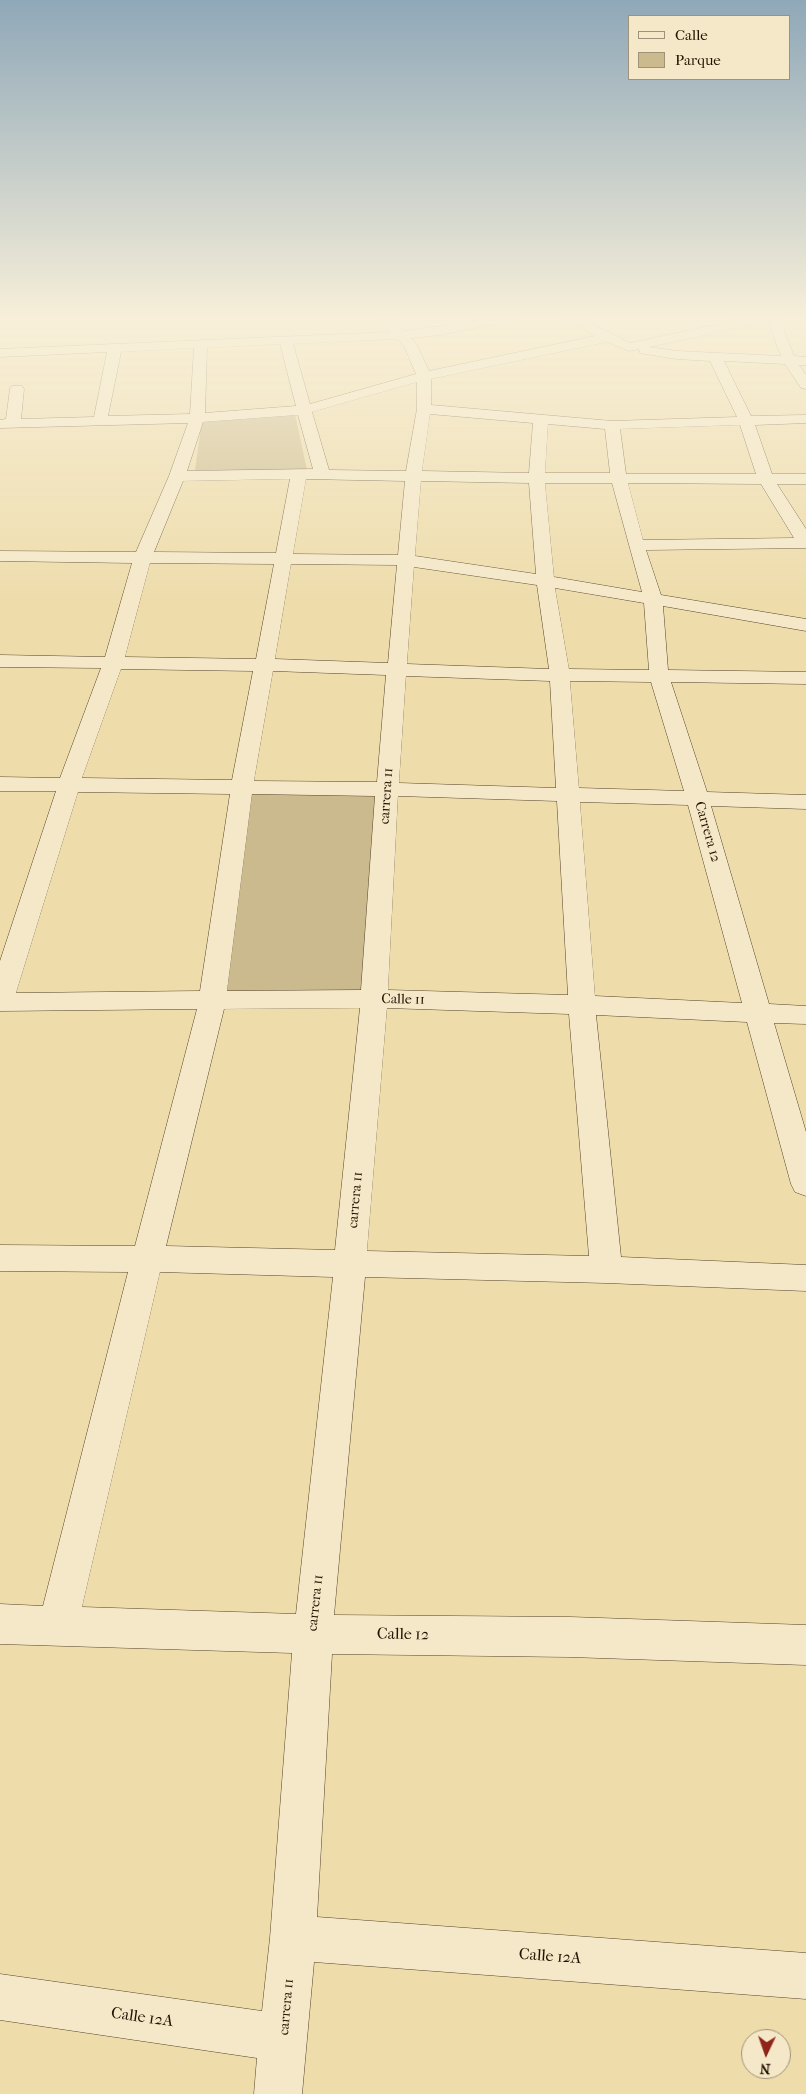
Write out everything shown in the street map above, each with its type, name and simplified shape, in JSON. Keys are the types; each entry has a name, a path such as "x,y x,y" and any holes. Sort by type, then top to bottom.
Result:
{"street":[{"path":"100,422 101,416"},
{"path":"6,424 100,422 228,416"},
{"path":"58,1625 212,1002 242,787 284,558 311,474 306,416"},
{"name":"carrera 11","path":"278,2094 293,1938 313,1634 350,1265 374,999 387,789 413,476 423,416"},
{"path":"503,416 612,425 806,419"},
{"path":"744,416 766,479 806,543"},
{"path":"0,1002 69,784 112,664 142,558 177,476 197,418"},
{"path":"541,419 537,478 545,581 560,675 582,1005 606,1270"},
{"name":"Carrera 12","path":"612,425 619,478 636,545 653,599 659,676 698,799 806,1184"},
{"path":"177,476 311,474 537,478 806,479"},
{"path":"636,545 806,543"},
{"path":"0,556 406,560 545,581 806,625"},
{"path":"0,661 264,665 560,675 806,678"},
{"path":"0,784 387,789 806,802"},
{"name":"Calle 11","path":"0,1002 212,1002 374,999 582,1005 806,1015"},
{"path":"0,1258 147,1259 606,1270 806,1278"},
{"name":"Calle 12","path":"0,1624 313,1634 570,1637 806,1645"},
{"name":"Calle 12A","path":"293,1938 806,1976"},
{"name":"Calle 12A","path":"0,1997 284,2038"}],"green space":[{"path":"295,416 307,470 195,470 202,420"},
{"path":"246,790 383,792 368,995 217,998"}]}
